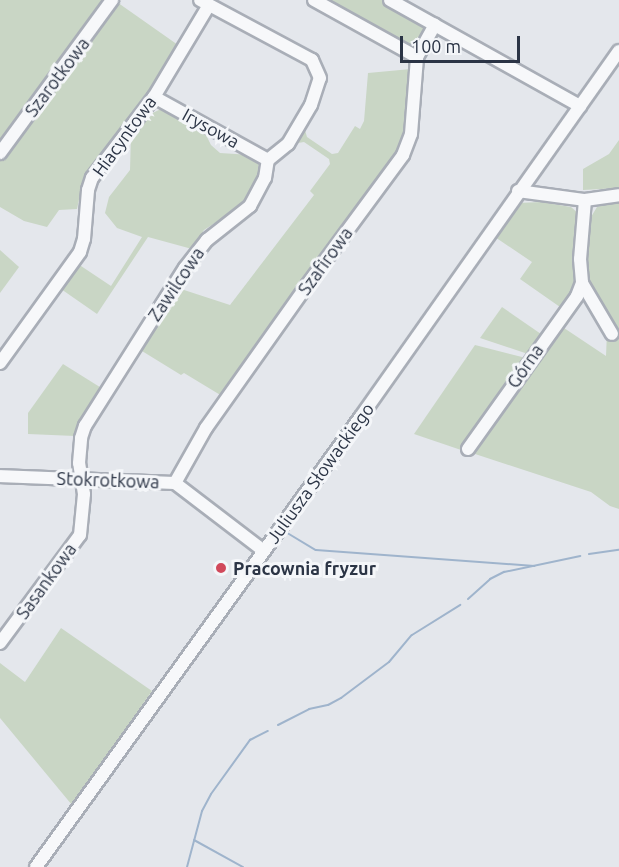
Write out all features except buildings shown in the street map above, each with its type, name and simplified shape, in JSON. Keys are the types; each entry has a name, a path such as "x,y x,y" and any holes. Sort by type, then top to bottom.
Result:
{"street":[{"name":"Szarotkowa","path":"0,153 112,0"},
{"path":"314,0 417,57"},
{"path":"390,0 580,106"},
{"path":"205,3 312,60 321,78 311,105 288,144 268,160"},
{"name":"Hiacyntowa","path":"0,363 80,252 84,239 88,190 92,178 154,97 205,3"},
{"name":"Szafirowa","path":"174,483 206,428 403,155 411,134 418,77 417,57 435,25"},
{"name":"Juliusza Słowackiego","path":"36,867 264,551 619,51"},
{"name":"Irysowa","path":"154,97 268,160"},
{"name":"Zawilcowa","path":"82,479 80,455 85,426 185,268 207,240 250,206 265,178 268,160"},
{"path":"518,191 585,200 619,195"},
{"path":"585,200 580,259 582,283 612,334"},
{"name":"Górna","path":"468,449 577,296 582,283"},
{"name":"Stokrotkowa","path":"0,476 174,483 264,551"},
{"name":"Sasankowa","path":"0,643 80,535 84,494 82,479"}],"green space":[{"path":"0,0 114,0 178,45 153,87 82,186 77,209 59,210 47,227 24,221 0,207"},
{"path":"322,0 383,0 425,25 425,36 416,47 407,47"},
{"path":"411,69 411,117 401,152 222,396 142,351 181,289 230,305 314,195 310,191 330,164 329,159 304,142 298,143 305,130 307,137 332,154 338,153 355,126 360,129 364,121 368,73"},
{"path":"161,109 204,131 211,145 220,153 251,155 259,163 253,191 235,210 204,230 192,249 148,237 97,314 61,289 78,264 111,286 142,237 117,228 105,213 109,197 130,170 131,134 142,118"},
{"path":"619,140 619,188 583,190 583,169 609,154"},
{"path":"619,200 619,509 610,506 591,492 469,452 561,326 606,356 607,332 587,301 579,301 588,222 597,207"},
{"path":"541,202 571,207 579,214 579,277 573,293 560,307 520,279 532,262 492,235 518,203"},
{"path":"0,250 19,267 0,293"},
{"path":"502,307 541,334 528,354 480,338"},
{"path":"475,345 522,357 524,363 464,451 414,434"},
{"path":"63,364 103,389 75,436 28,434 28,413"},
{"path":"61,628 152,691 72,805 0,718 0,663 25,682"}],"waterway":[{"path":"284,531 316,550 534,566"},
{"path":"589,554 619,550"},
{"path":"468,599 490,579 504,572 580,556"},
{"path":"278,725 309,709 328,705 341,698 389,662 412,635 460,605"},
{"path":"187,867 202,811 211,794 250,740 268,731"},
{"path":"194,840 243,867"}],"place":[{"name":"Pracownia fryzur","path":"221,568"}]}
